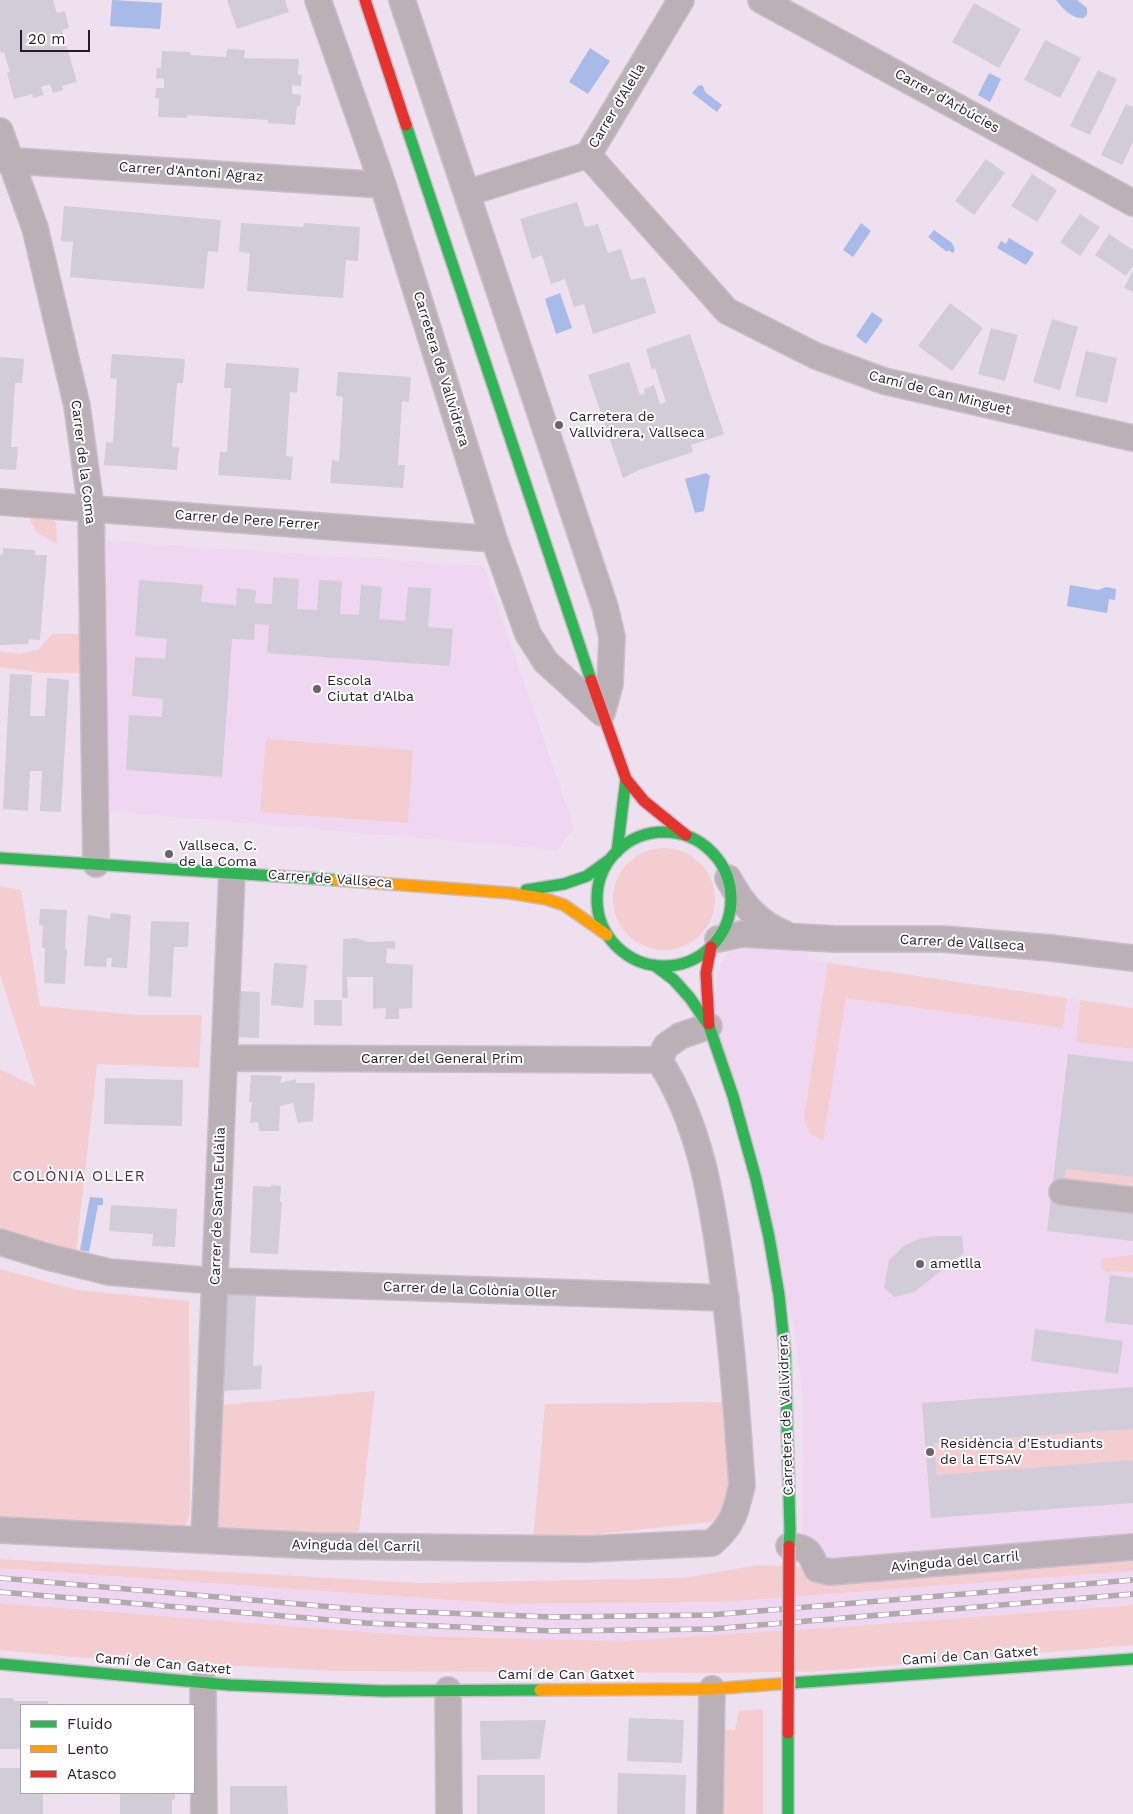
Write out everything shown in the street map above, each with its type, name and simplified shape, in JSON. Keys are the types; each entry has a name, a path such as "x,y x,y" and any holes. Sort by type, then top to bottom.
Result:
{"main road":[{"name":"Carretera de Vallvidrera","path":"365,0 602,713 626,778 644,801 686,835"},
{"name":"Carretera de Vallvidrera","path":"617,852 626,778"},
{"path":"510,893 564,884 586,876 609,860 632,840 644,835 671,832 686,835 709,849 719,861 728,878 732,899 722,934 715,943 698,956 683,964 669,966 654,965 636,960 614,945 607,935 598,912 598,885 609,860"},
{"name":"Carrer de Vallseca","path":"0,858 232,872 510,893"},
{"path":"510,893 546,899 564,905 607,935"},
{"name":"Carretera de Vallvidrera","path":"709,1026 706,973 715,943"},
{"name":"Carretera de Vallvidrera","path":"654,965 674,980 690,998 709,1026 733,1096 756,1179 779,1295 786,1371 790,1530 788,1814"},
{"name":"Camí de Can Gatxet","path":"0,1664 230,1685 382,1691 712,1689 1133,1659"}],"street":[{"name":"Carretera de Vallvidrera","path":"318,0 383,184 494,539 528,634 546,662 602,713"},
{"path":"402,0 605,607 612,637 610,684 602,713"},
{"name":"Carrer d'Alella","path":"467,193 588,156 681,0"},
{"name":"Carrer d'Arbúcies","path":"760,0 1133,203"},
{"name":"Carrer de la Coma","path":"0,130 5,160 35,228 78,406 91,508 96,864"},
{"name":"Camí de Can Minguet","path":"588,156 727,311 757,327 816,356 884,381 1133,438"},
{"name":"Carrer d'Antoni Agraz","path":"5,160 383,184"},
{"name":"Carrer de Pere Ferrer","path":"0,502 494,539"},
{"name":"Carrer de Santa Eulàlia","path":"204,1540 232,872"},
{"name":"Carrer de Vallseca","path":"728,878 738,896 752,913 771,928 790,936"},
{"name":"Carrer de Vallseca","path":"715,943 742,934 836,939 942,939 1051,948 1133,958"},
{"path":"709,1026 680,1036 666,1046 659,1060 672,1079 700,1148 717,1231 726,1298"},
{"name":"Carrer del General Prim","path":"224,1058 659,1060"},
{"path":"1054,1191 1133,1200"},
{"name":"Carrer de la Colònia Oller","path":"0,1242 48,1257 109,1272 215,1282 726,1298"},
{"name":"Avinguda del Carril","path":"0,1530 319,1546 577,1549 712,1543 723,1533 736,1514 742,1485 726,1298"},
{"name":"Avinguda del Carril","path":"789,1546 802,1547 809,1552 818,1570 830,1572 1133,1547"},
{"path":"203,1682 204,1814"},
{"path":"710,1814 712,1689"},
{"path":"448,1690 449,1814"}],"shaded area":[{"path":"47,510 56,523 57,544 37,533 29,518"},
{"name":"Escola Ciutat d'Alba","path":"107,541 484,566 574,827 558,850 107,811"},
{"path":"52,634 82,634 89,673 42,673 0,667 0,651 19,654 38,650"},
{"path":"266,739 413,750 408,823 260,812"},
{"path":"664,848 683,852 700,863 711,880 715,899 711,918 700,935 683,946 664,950 645,946 628,935 617,918 613,899 617,880 628,863 645,852"},
{"path":"0,886 21,890 40,1006 138,1015 202,1015 199,1068 97,1064 76,1252 0,1229 0,1069 36,1087 0,975"},
{"path":"756,947 808,952 808,960 1133,1008 1133,1547 830,1572 802,1547 803,1402 794,1329 713,1009 720,964 728,953"},
{"path":"828,963 1067,998 1063,1028 846,998 823,1141 809,1133 804,1118"},
{"path":"1080,1000 1133,1008 1133,1049 1076,1042"},
{"path":"1066,1169 1133,1177 1133,1188 1064,1180"},
{"path":"1133,1255 1133,1272 1106,1272 1098,1264 1104,1258"},
{"path":"0,1269 77,1290 189,1301 190,1511 187,1522 181,1529 0,1520"},
{"path":"375,1391 359,1532 234,1539 217,1528 222,1405"},
{"path":"724,1402 731,1499 719,1521 533,1541 545,1404"},
{"path":"1133,1429 1133,1460 937,1475 934,1443"},
{"path":"0,1559 417,1583 684,1578 758,1565 802,1567 807,1581 1133,1559 1133,1571 723,1602 507,1604 0,1568"},
{"path":"0,1568 507,1604 723,1602 1133,1571 1133,1605 621,1641 417,1636 0,1603"},
{"path":"0,1603 417,1636 621,1641 1133,1605 1133,1645 823,1671 723,1673 335,1671 73,1657 0,1650"},
{"path":"763,1709 763,1814 722,1814 723,1730 735,1730 739,1711"}],"water":[{"path":"112,0 162,3 160,29 110,26"},
{"path":"1056,0 1077,0 1087,8 1087,14 1084,18 1076,17 1065,10"},
{"path":"590,48 610,61 588,94 569,82"},
{"path":"989,73 1001,79 990,102 978,95"},
{"path":"701,85 705,92 722,105 717,112 692,93"},
{"path":"861,223 871,231 853,257 843,250"},
{"path":"934,230 952,243 955,250 953,253 948,250 947,252 928,237"},
{"path":"1009,238 1034,253 1026,265 997,248 1001,241 1006,244"},
{"path":"560,293 572,328 556,334 545,299"},
{"path":"872,312 883,320 866,344 856,336"},
{"path":"706,473 710,476 704,511 695,513 685,479"},
{"path":"1070,585 1098,590 1106,587 1116,589 1115,600 1109,599 1107,613 1067,606"},
{"path":"90,1197 103,1198 103,1205 98,1205 89,1252 80,1250"}],"building":[{"path":"0,0 53,0 57,13 65,11 69,28 62,30 77,82 62,86 63,90 53,93 50,84 41,87 44,95 33,98 32,94 14,99 7,73 10,72 4,52 1,53 0,49"},
{"path":"227,0 285,0 289,12 237,29"},
{"path":"974,3 1021,29 999,68 952,42"},
{"path":"1045,40 1081,58 1060,98 1024,80"},
{"path":"227,49 245,50 244,58 299,59 298,75 302,75 301,86 292,85 292,94 301,95 300,106 297,106 295,125 268,123 268,120 187,115 187,118 158,117 159,98 155,98 156,88 164,88 164,79 156,78 157,68 161,68 162,51 190,52 190,55 226,57"},
{"path":"1098,70 1117,79 1090,135 1070,126"},
{"path":"1126,104 1133,107 1133,142 1122,165 1101,155"},
{"path":"986,159 1005,173 974,215 955,201"},
{"path":"1032,174 1057,190 1037,222 1011,206"},
{"path":"577,202 585,227 598,224 608,253 621,249 631,280 645,277 656,313 593,334 584,304 574,307 565,279 551,284 542,255 532,259 520,219"},
{"path":"64,206 221,220 218,252 208,251 204,289 70,277 73,242 61,241"},
{"path":"1080,214 1100,227 1080,256 1060,242"},
{"path":"241,223 303,227 304,223 360,227 358,261 346,260 343,298 247,291 250,253 239,252"},
{"path":"1109,234 1133,250 1133,266 1126,276 1095,255"},
{"path":"1133,270 1133,292 1124,288"},
{"path":"950,303 983,328 952,371 918,346"},
{"path":"1052,319 1078,327 1060,390 1033,382"},
{"path":"991,328 1018,335 1005,381 978,374"},
{"path":"690,334 724,434 691,445 693,452 639,470 623,478 588,375 629,362 640,395 645,394 644,389 654,385 660,404 666,402 655,368 652,370 646,349"},
{"path":"1086,351 1117,358 1107,403 1075,396"},
{"path":"112,354 185,359 183,383 177,383 172,447 179,447 177,470 104,465 106,442 113,443 117,379 110,378"},
{"path":"0,357 24,359 22,383 15,383 11,447 18,447 16,470 0,469"},
{"path":"226,363 299,368 297,393 290,392 286,456 293,457 291,480 218,475 220,452 227,452 231,388 224,388"},
{"path":"338,372 411,377 409,402 402,401 398,465 405,465 403,488 330,483 332,460 339,461 343,397 336,396"},
{"path":"3,548 35,550 35,555 47,555 40,640 29,639 28,644 0,645 0,554 3,555"},
{"path":"273,577 299,579 297,609 317,610 319,580 342,581 340,614 359,615 361,585 382,587 379,619 405,621 408,587 431,588 428,627 453,629 450,666 267,653 269,625 255,624 254,640 232,639 222,777 126,770 129,715 162,717 163,699 132,696 135,657 165,659 167,639 135,636 139,580 203,585 201,602 236,605 237,588 256,590 255,603 272,604"},
{"path":"10,674 32,675 30,716 45,716 47,678 69,680 61,812 40,811 42,771 30,771 28,811 3,809"},
{"path":"40,909 67,910 65,984 44,983 45,948 42,948 43,925 39,925"},
{"path":"111,913 131,915 127,968 111,967 112,958 107,958 106,967 84,966 88,915 110,919"},
{"path":"151,921 189,922 188,947 174,947 171,997 148,996"},
{"path":"356,938 368,942 395,941 395,949 387,948 386,963 413,965 412,1008 399,1009 399,1019 385,1019 386,1008 373,1009 373,977 347,977 348,998 342,998 343,939"},
{"path":"274,963 307,965 303,1008 271,1005"},
{"path":"237,991 260,992 259,1038 236,1037"},
{"path":"314,1000 342,1000 342,1026 314,1025"},
{"path":"1068,1054 1133,1062 1133,1177 1066,1169 1064,1180 1133,1210 1133,1241 1047,1231"},
{"path":"251,1075 282,1076 280,1083 296,1079 296,1083 315,1083 313,1121 298,1123 293,1103 280,1106 279,1131 259,1131 258,1122 250,1123 252,1102 249,1102"},
{"path":"105,1078 183,1080 182,1126 104,1124"},
{"path":"271,1185 281,1186 280,1202 282,1202 278,1254 250,1253 253,1186 271,1187"},
{"path":"111,1205 177,1209 175,1247 152,1246 153,1234 109,1231"},
{"name":"ametlla","path":"936,1236 962,1236 964,1253 914,1292 895,1297 884,1288 889,1260 904,1246 919,1239"},
{"path":"1110,1275 1133,1278 1133,1325 1105,1322"},
{"path":"226,1293 256,1295 253,1366 262,1365 261,1389 222,1391"},
{"path":"1035,1329 1123,1341 1118,1374 1031,1361"},
{"name":"Residència d'Estudiants de la ETSAV","path":"1133,1387 1133,1429 934,1443 937,1475 1133,1460 1133,1503 931,1518 922,1403"},
{"path":"0,1698 13,1698 14,1701 48,1701 48,1704 20,1704 20,1749 0,1749"},
{"path":"629,1718 684,1720 682,1763 627,1761"},
{"path":"546,1720 540,1759 481,1760 480,1721"},
{"path":"0,1768 20,1768 20,1794 43,1794 43,1814 0,1814"},
{"path":"618,1773 686,1775 685,1814 617,1814"},
{"path":"477,1775 545,1775 545,1814 477,1814"},
{"path":"230,1786 287,1786 288,1814 230,1814"},
{"path":"120,1794 175,1794 175,1799 172,1800 172,1814 120,1814"}],"railway":[{"path":"0,1578 367,1610 552,1617 710,1615 1133,1580"},
{"path":"0,1592 366,1623 552,1631 711,1629 1133,1594"}],"traffic: fast":[{"path":"406,125 591,680"},
{"path":"617,852 626,779"},
{"path":"664,832 690,837 701,843 711,852 720,862 726,873 731,899 726,925 720,936 711,946 701,955 690,961 664,966 638,961 627,955 617,946 608,936 602,925 597,899 602,873 608,862 617,852 627,843 638,837 664,832"},
{"path":"0,858 336,880"},
{"path":"526,890 564,884 587,876 609,860"},
{"path":"654,965 674,980 690,998 709,1026 733,1096 756,1179 779,1295 785,1352 789,1546"},
{"path":"791,1683 1133,1659"},
{"path":"0,1664 230,1685 382,1691 540,1690"},
{"path":"788,1733 788,1814"}],"traffic: slow":[{"path":"336,880 510,893 546,899 564,905 607,935"},
{"path":"540,1690 712,1689 791,1683"}],"traffic: jam":[{"path":"365,0 406,125"},
{"path":"591,680 626,779 644,801 686,835"},
{"path":"709,1024 706,973 711,947"},
{"path":"788,1733 789,1546"}],"place":[{"name":"Carretera de Vallvidrera, Vallseca","path":"559,425"},
{"name":"Escola Ciutat d'Alba","path":"317,689"},
{"name":"Vallseca, C. de la Coma","path":"169,854"},
{"name":"ametlla","path":"920,1264"},
{"name":"Residència d'Estudiants de la ETSAV","path":"930,1452"}],"district":[{"name":"COLÒNIA OLLER","path":"79,1177"}]}
